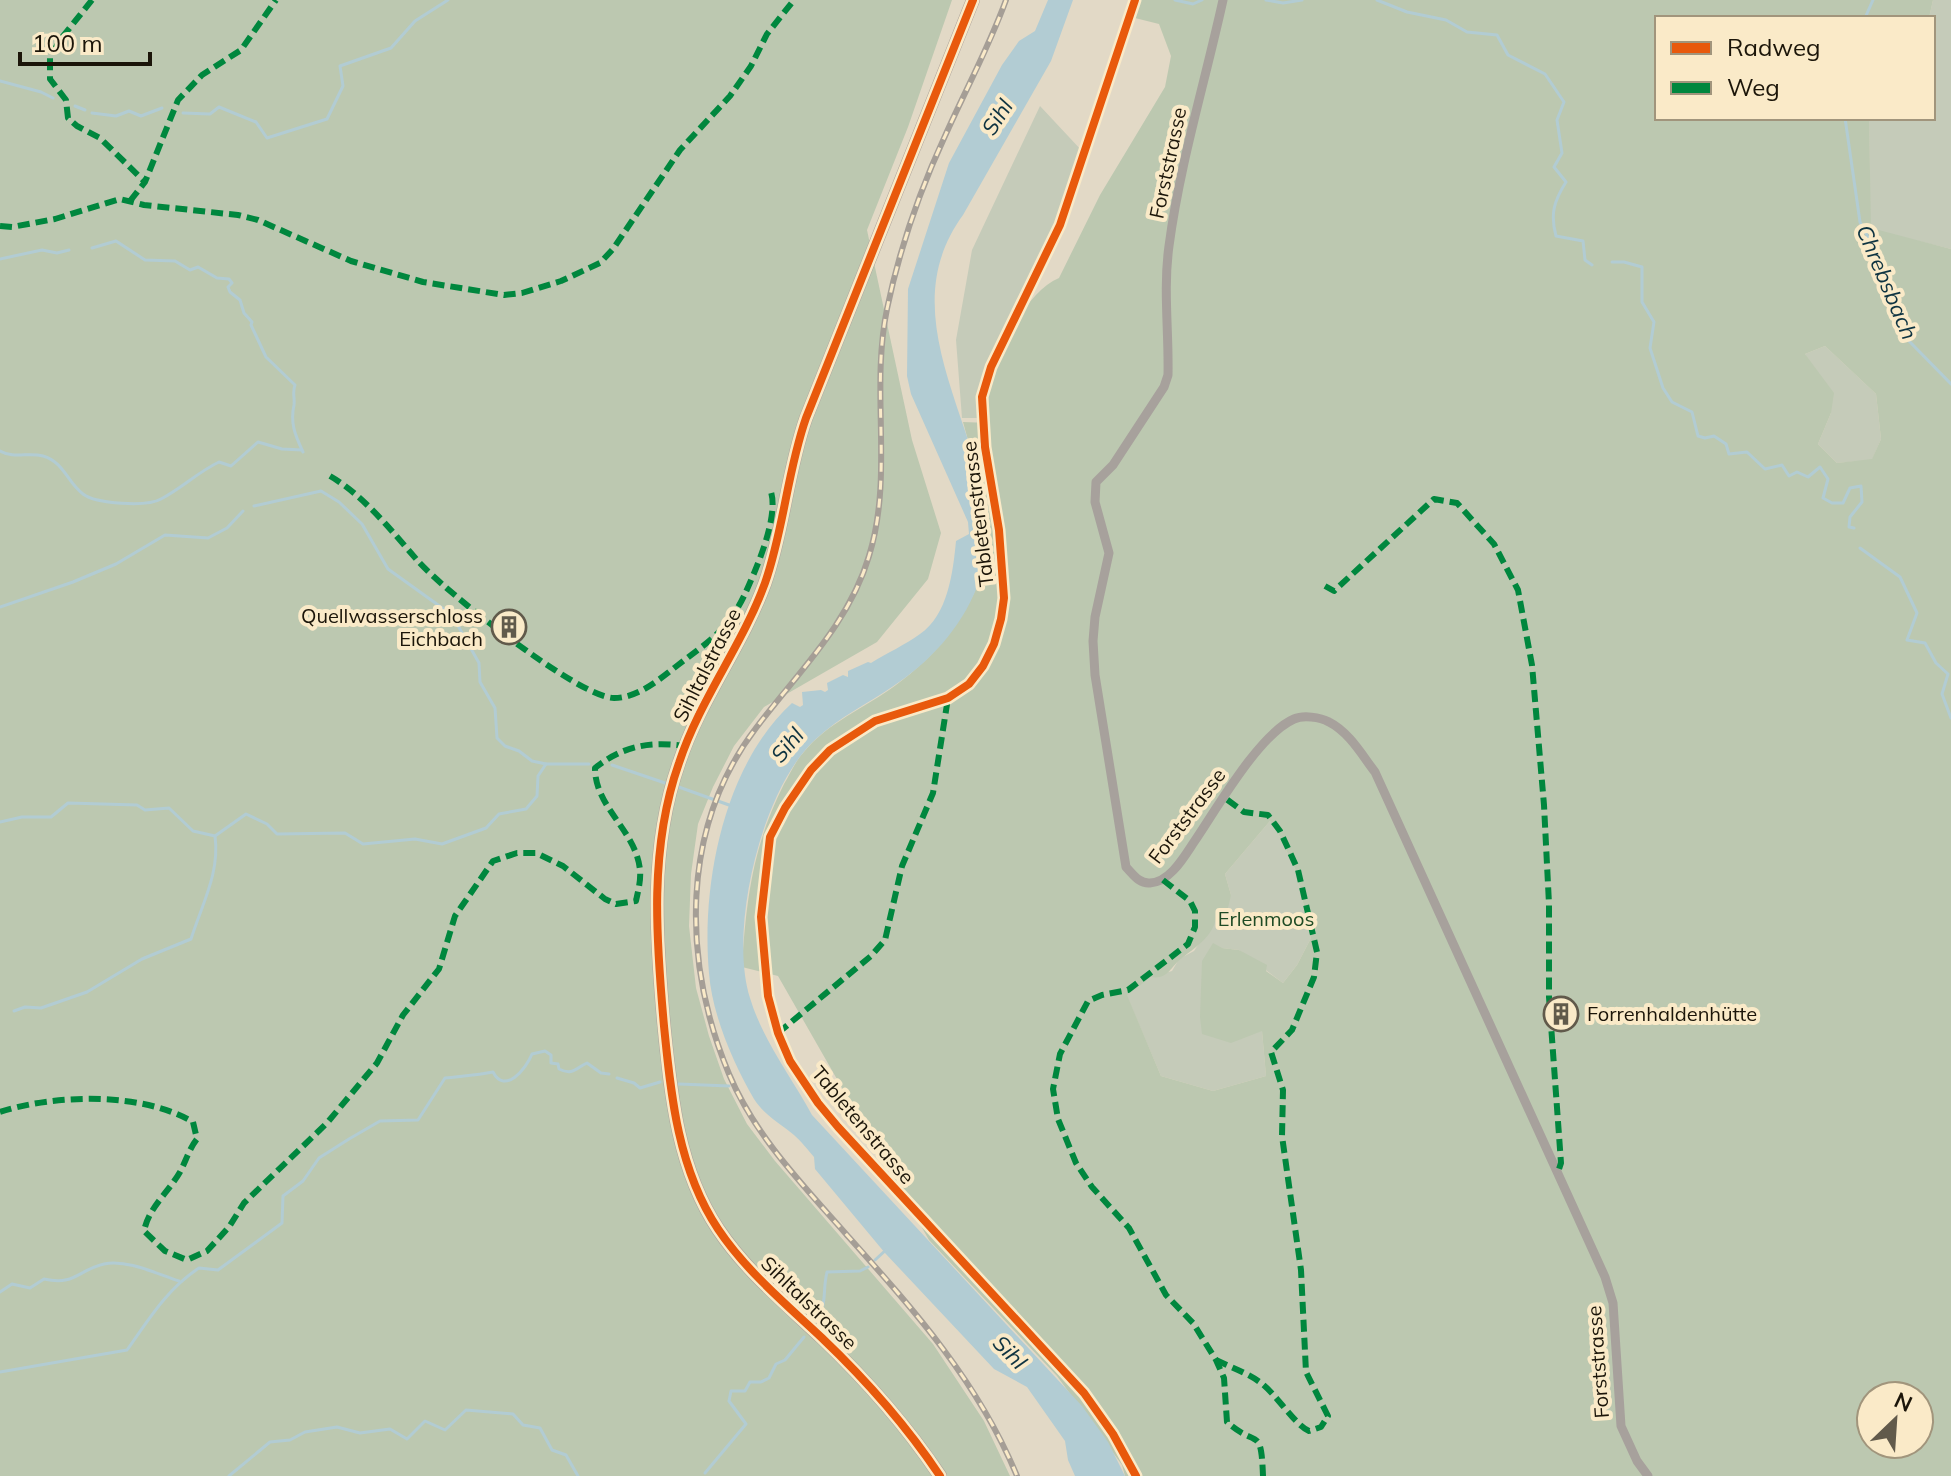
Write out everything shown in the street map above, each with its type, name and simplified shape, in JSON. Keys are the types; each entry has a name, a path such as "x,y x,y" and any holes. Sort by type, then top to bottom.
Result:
{"main road":[{"name":"Sihltalstrasse","path":"940,1476 876,1393 733,1250 697,1192 674,1113 660,986 657,894 665,813 681,757 698,716 761,593 776,547 794,458 809,409 973,0"}],"street":[{"name":"Tabletenstrasse","path":"1135,0 1060,225 991,367 982,397 985,447 999,530 1004,598 994,644 969,684 948,698 875,721 830,750 811,770 770,837 761,917 768,996 778,1033 803,1082 838,1127 1084,1393 1113,1434 1136,1476"},
{"name":"Forststrasse","path":"1223,0 1181,180 1169,248 1166,289 1168,375 1164,387 1113,465 1096,482 1095,502 1109,553 1095,617 1095,675 1126,867 1136,879 1149,884 1163,880 1181,861 1252,759 1277,729 1297,717 1318,718 1331,723 1347,736 1375,772 1605,1277 1613,1303 1621,1426 1632,1453 1648,1476"}],"green space":[{"path":"0,0 952,0 908,127 867,230 912,440 941,533 928,579 877,642 764,707 734,746 698,824 691,874 689,926 696,988 709,1036 724,1079 747,1124 775,1161 933,1344 984,1421 1010,1476 0,1476"},
{"path":"1133,0 1933,0 1929,16 1655,16 1655,120 1869,120 1871,228 1951,249 1951,1476 1125,1476 1122,1465 1057,1376 929,1240 778,976 742,967 749,896 758,851 773,807 795,764 824,733 896,685 936,650 957,623 974,593 989,553 988,520 963,422 989,423 989,391 1005,344 1034,297 1059,278 1100,195 1165,87 1171,56 1159,24 1131,17","holes":["1825,346 1876,394 1881,439 1872,459 1837,463 1818,444 1831,413 1834,393 1805,354","1270,821 1296,871 1311,938 1297,965 1283,983 1266,971 1267,965 1239,950 1222,948 1213,943 1202,961 1202,1034 1231,1043 1262,1031 1266,1076 1213,1091 1161,1076 1127,995 1151,977 1165,975 1208,936 1216,918 1226,916 1231,895 1225,874"]},
{"path":"1933,0 1951,0 1951,249 1870,229 1869,120 1935,120 1935,16 1929,16"},
{"path":"1040,106 1083,152 1058,225 987,372 980,418 962,418 956,340 972,250"},
{"path":"1825,346 1876,394 1881,439 1872,460 1837,463 1818,444 1831,413 1805,354"},
{"name":"Erlenmoos","path":"1270,821 1296,871 1311,938 1283,983 1239,950 1222,948 1262,1031 1266,1076 1213,1091 1161,1076 1126,994 1151,977 1172,971 1179,959 1194,951 1231,895 1225,874"}],"water":[{"name":"Sihl","path":"1048,0 1073,0 1051,61 942,256 935,297 938,340 987,510 987,562 962,617 931,656 906,677 826,730 797,760 780,789 755,860 743,935 744,969 750,998 762,1029 812,1115 1082,1406 1108,1442 1125,1476 1075,1476 1065,1441 1027,1387 994,1369 885,1253 815,1169 814,1157 802,1143 758,1105 739,1070 714,1005 707,938 714,865 722,828 749,759 769,729 792,703 800,707 803,705 802,692 825,692 828,690 827,683 843,675 848,677 848,671 871,663 929,626 947,592 956,541 969,534 968,522 911,394 907,376 908,289 949,163 1002,65 1019,41 1035,31"}],"waterway":[{"path":"183,113 210,114 219,107 256,122 267,138 327,119 343,86 340,66 391,48 415,21 448,0"},
{"path":"1175,0 1193,4 1202,0"},
{"path":"1266,0 1283,3 1302,0"},
{"path":"1377,0 1407,12 1446,20 1467,32 1497,35 1508,55 1545,74 1564,102 1557,120 1562,153 1554,167 1566,182 1554,208 1556,236 1583,241 1585,260 1592,265"},
{"name":"Chrebsbach","path":"1866,16 1873,0"},
{"path":"0,81 53,98"},
{"path":"75,106 85,110"},
{"path":"92,113 116,116 129,111 141,116 162,108"},
{"name":"Chrebsbach","path":"1845,120 1860,222 1890,279 1909,341 1951,384"},
{"path":"92,248 116,241 145,260 175,261 190,270 198,267 217,278 229,279 232,283 228,287 230,292 240,300 266,357 295,385 293,423 303,452"},
{"path":"0,259 42,250 57,253 69,250"},
{"path":"1612,262 1642,267 1642,302 1654,322 1650,348 1663,388 1672,402 1692,412 1698,436 1714,436 1726,444 1729,454 1747,452 1765,469 1782,465 1789,476 1797,472 1808,477 1820,467 1828,479 1823,498 1832,503 1843,503 1850,488 1861,486 1862,502 1850,517 1849,527 1854,528"},
{"path":"0,451 11,455 43,456 61,467 83,494 99,500 134,504 161,499 219,462 231,466 258,442 282,449 302,450"},
{"path":"254,506 321,491 339,502 362,524 388,569 452,615 479,663 480,682 495,708 497,738 532,761 589,764"},
{"path":"0,607 116,564 165,535 208,538 227,528 243,511"},
{"path":"1860,548 1900,577 1917,613 1907,640 1925,643 1936,663 1948,674 1942,694 1951,718"},
{"path":"0,822 22,817 51,817 68,803 137,805 145,810 169,808 193,831 215,836 246,814 267,824 277,834 345,833 363,844 415,839 442,844 486,828 499,814 526,809 537,796 538,776 546,764"},
{"path":"612,765 668,784"},
{"path":"676,786 729,805"},
{"path":"14,1011 25,1007 41,1008 87,992 142,959 191,939 213,876 215,836"},
{"path":"0,1372 127,1350 177,1285 199,1268 218,1270 282,1223 283,1196 303,1181 319,1158 380,1121 418,1120 445,1078 493,1072 503,1081 509,1080 520,1072 532,1054 545,1051 551,1055 551,1063 558,1064 559,1069 564,1071 587,1063 601,1073 609,1074"},
{"path":"617,1078 640,1088 660,1082"},
{"path":"679,1084 729,1086"},
{"path":"875,1260 887,1249"},
{"path":"0,1292 12,1284 30,1288 44,1279 70,1279 95,1267 113,1263 142,1268 179,1281"},
{"path":"816,1322 823,1302 827,1272 860,1271 868,1267"},
{"path":"705,1473 746,1424 729,1401 731,1391 745,1391 750,1382 769,1378 776,1364 785,1360 804,1337"},
{"path":"229,1476 270,1442 290,1440 305,1432 337,1427 360,1433 390,1429 407,1439 425,1421 445,1430 466,1410 513,1414 523,1425 540,1428 552,1450 566,1455 578,1476"}],"railway":[{"path":"1006,0 927,178 892,287 882,340 880,495 869,556 860,581 836,626 756,728 731,767 713,808 702,852 696,896 697,941 703,986 714,1031 740,1097 781,1158 896,1290 942,1348 983,1409 1017,1476"}],"marked path":[{"path":"92,0 60,40 50,58 50,79 66,100 68,118 100,138 145,182"},
{"path":"130,201 145,182 178,100 202,75 241,50 276,0"},
{"path":"0,226 12,227 55,219 120,199 258,220 351,261 423,282 504,295 522,293 561,281 600,263 613,249 680,150 730,96 751,66 767,34 794,0"},
{"path":"330,476 365,503 431,575 482,617 572,681 614,698 632,695 656,682 708,642 731,618 744,596 765,545 772,516 771,492"},
{"path":"1325,586 1334,591 1434,499 1457,503 1494,544 1518,590 1532,665 1544,805 1549,904 1549,997 1561,1163 1558,1172"},
{"path":"778,1033 871,956 885,940 902,866 933,793 948,698"},
{"path":"0,1112 47,1102 98,1099 149,1105 193,1122 197,1139 180,1172 154,1207 144,1231 165,1251 187,1260 207,1251 229,1227 244,1203 327,1123 377,1063 403,1015 439,969 455,916 493,861 517,853 536,853 563,866 605,899 616,904 636,901 640,874 637,856 601,795 595,768 637,747 660,744 685,746"},
{"path":"1216,1360 1261,1383 1309,1431 1321,1427 1328,1416 1306,1372 1301,1270 1282,1136 1283,1090 1271,1052 1292,1030 1314,977 1317,952 1298,870 1280,831 1268,815 1244,812 1225,798"},
{"path":"1163,880 1190,901 1195,911 1195,927 1188,944 1128,990 1088,1001 1060,1054 1053,1089 1058,1119 1076,1163 1092,1187 1129,1228 1166,1295 1193,1323 1216,1360 1224,1378 1227,1422 1259,1443 1263,1476"}],"cycle path":[{"path":"940,1476 870,1387 741,1259 704,1206 685,1157 674,1105 661,993 657,893 663,828 679,763 698,717 745,629 765,583 806,418 973,0"},
{"path":"1135,0 1060,225 991,367 982,397 985,447 999,530 1004,598 994,644 969,684 948,698 875,721 830,750 811,770 770,837 761,917 768,996 778,1033 790,1061 818,1103 1084,1393 1113,1434 1136,1476"}],"place":[{"name":"Quellwasserschloss Eichbach","path":"509,627"},
{"name":"Forrenhaldenhütte","path":"1561,1014"}]}
